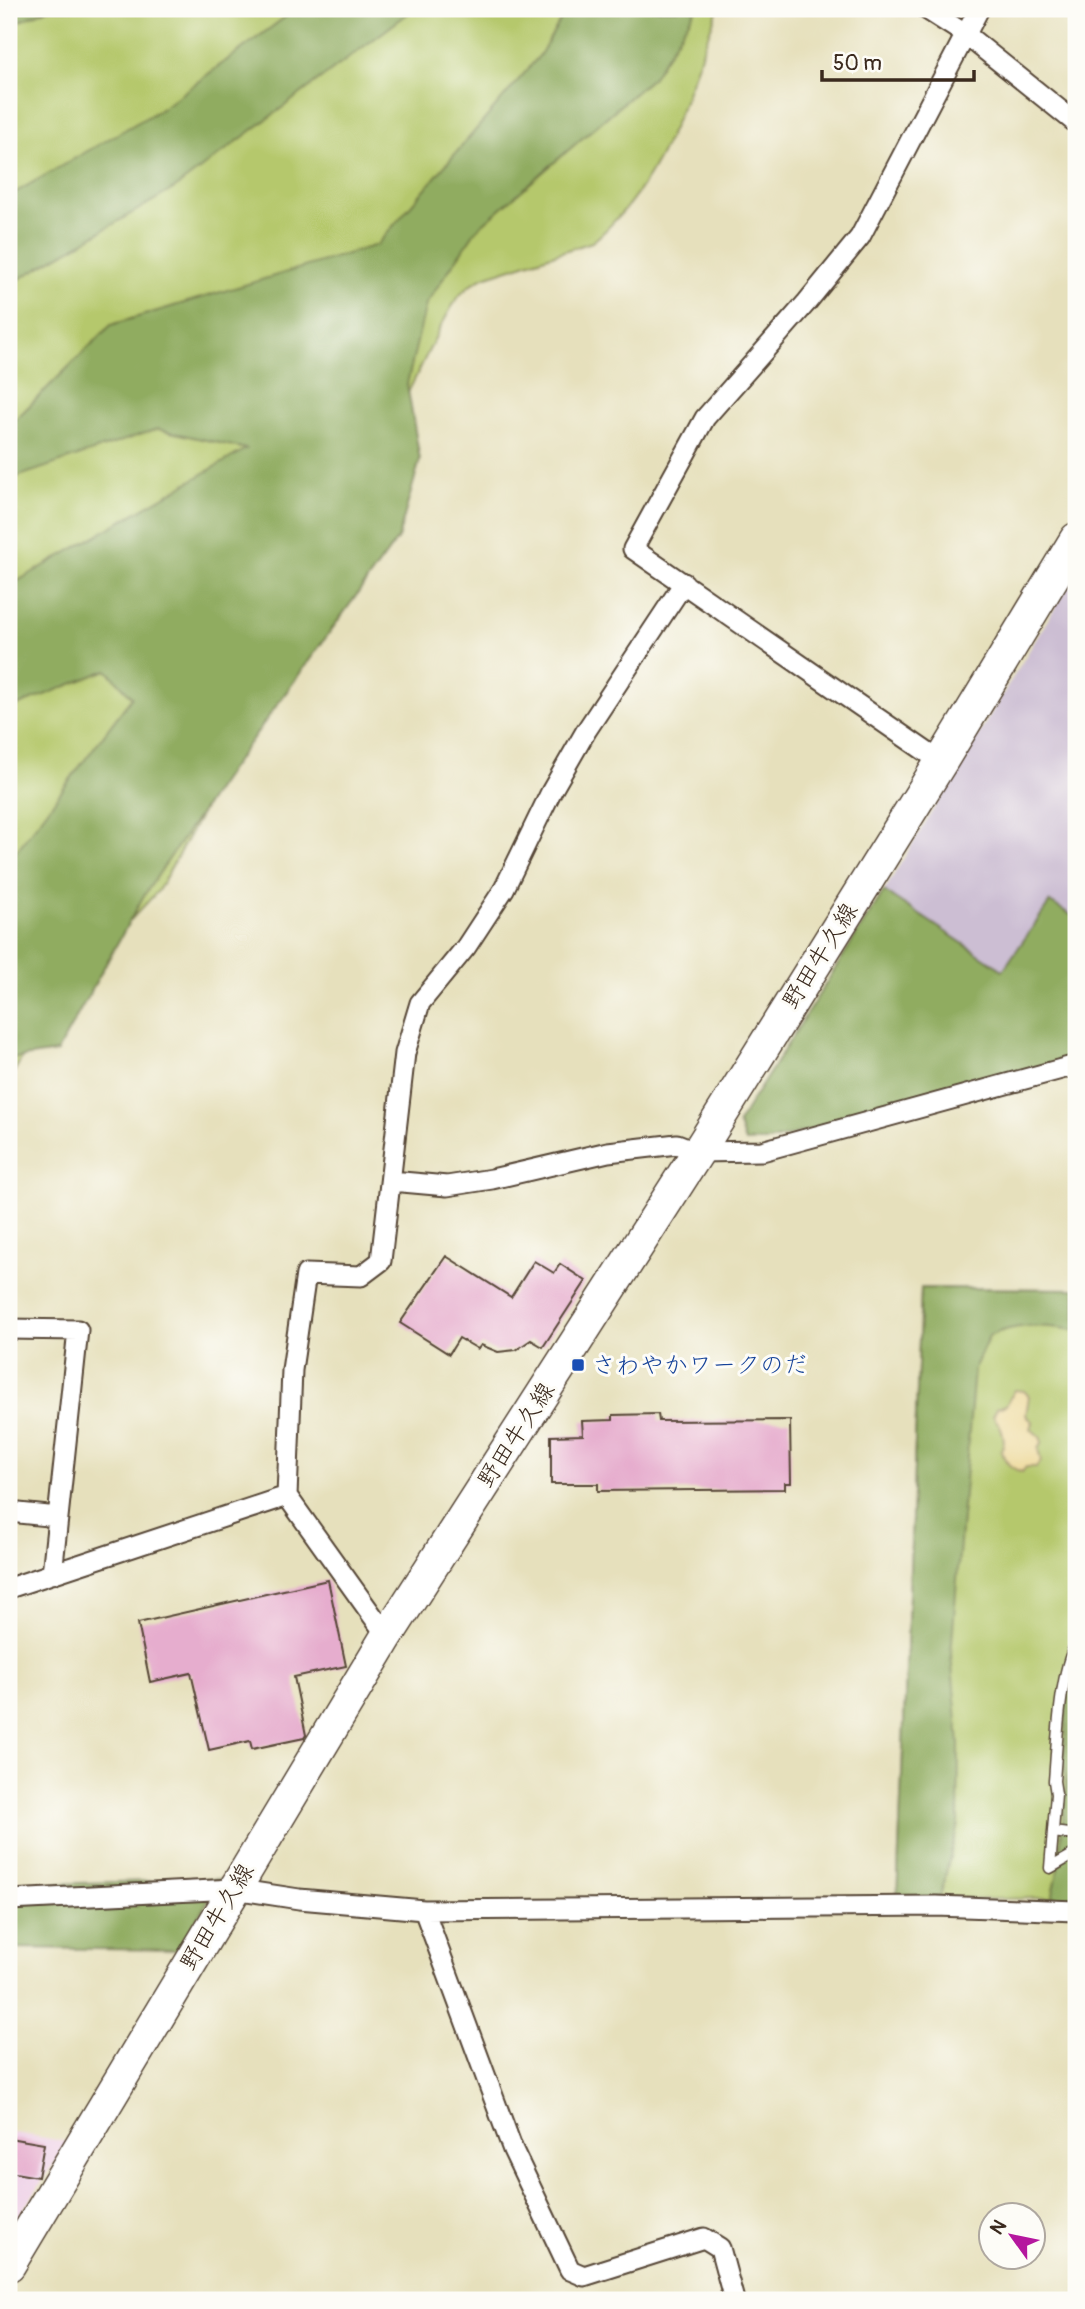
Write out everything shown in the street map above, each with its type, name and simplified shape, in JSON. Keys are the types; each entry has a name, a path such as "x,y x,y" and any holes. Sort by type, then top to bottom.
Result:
{"main road":[{"name":"野田牛久線","path":"9,2265 387,1636 698,1152 941,762 1076,539"}],"street":[{"path":"926,9 965,34 1076,123"},
{"path":"941,762 633,550 705,418 860,237 979,9"},
{"path":"387,1636 287,1496 292,1370 306,1274 361,1276 382,1261 405,1053 420,1003 466,947 504,889 551,792 586,731 684,583"},
{"path":"391,1181 447,1186 492,1179 608,1152 677,1144 698,1152 762,1151 1076,1065"},
{"path":"9,1329 78,1330 52,1574"},
{"path":"9,1588 287,1496"},
{"path":"9,1511 58,1517"},
{"path":"9,1900 234,1889 299,1899 424,1910 936,1906 1076,1911"},
{"path":"424,1910 513,2150 570,2270 584,2276 704,2238 720,2248 734,2300"}],"lane":[{"path":"1076,1644 1064,1687 1054,1780 1056,1794 1050,1868 1076,1853"},
{"path":"1053,1832 1076,1835"}],"shaded area":[{"path":"1076,573 1076,918 1050,902 1003,970 884,891"},
{"path":"9,2132 69,2142 9,2230"}],"green space":[{"path":"9,9 718,9 669,137 657,162 626,208 592,242 484,277 468,287 453,305 325,560 235,753 158,891 80,974 9,1080"},
{"path":"9,9 48,9 9,26"},
{"path":"296,9 414,9 175,188 9,285 9,196 161,109"},
{"path":"567,9 696,9 653,77 477,229 426,304 407,384 420,460 398,538 229,771 143,897 57,1052 9,1059 9,861 132,697 107,670 9,709 9,586 246,449 157,429 14,478 9,474 9,426 111,325 377,245 540,55"},
{"path":"884,891 1003,970 1050,902 1076,918 1076,1059 769,1141 745,1142 738,1123"},
{"path":"921,1288 1076,1289 1076,1897 897,1902"},
{"path":"921,1288 1076,1289 1076,1330 1032,1326 989,1336 974,1369 951,1654 959,1743 958,1825 939,1901 897,1902"},
{"path":"1073,1677 1076,1679 1076,1897 1052,1898 1058,1872 1066,1790 1064,1755 1068,1681"},
{"path":"222,1879 177,1950 9,1948 9,1885"}],"sand":[{"path":"1015,1390 1024,1391 1029,1396 1026,1415 1033,1422 1031,1429 1042,1442 1038,1449 1041,1461 1036,1467 1026,1467 1022,1472 1011,1466 1001,1451 1003,1433 993,1416 997,1408 1006,1405"}],"building":[{"path":"446,1256 511,1297 534,1261 554,1273 560,1264 586,1281 543,1347 531,1340 516,1350 498,1352 481,1345 478,1349 459,1338 449,1354 400,1323"},
{"path":"658,1414 659,1421 790,1420 791,1483 785,1483 785,1489 598,1491 598,1484 551,1484 551,1436 583,1435 582,1421 613,1420 613,1415"},
{"path":"328,1580 346,1666 294,1677 306,1735 304,1738 252,1749 250,1741 209,1750 191,1673 150,1682 138,1623"},
{"path":"9,2138 44,2144 38,2177 9,2172"}],"place":[{"name":"さわやかワークのだ","path":"578,1365"}]}
